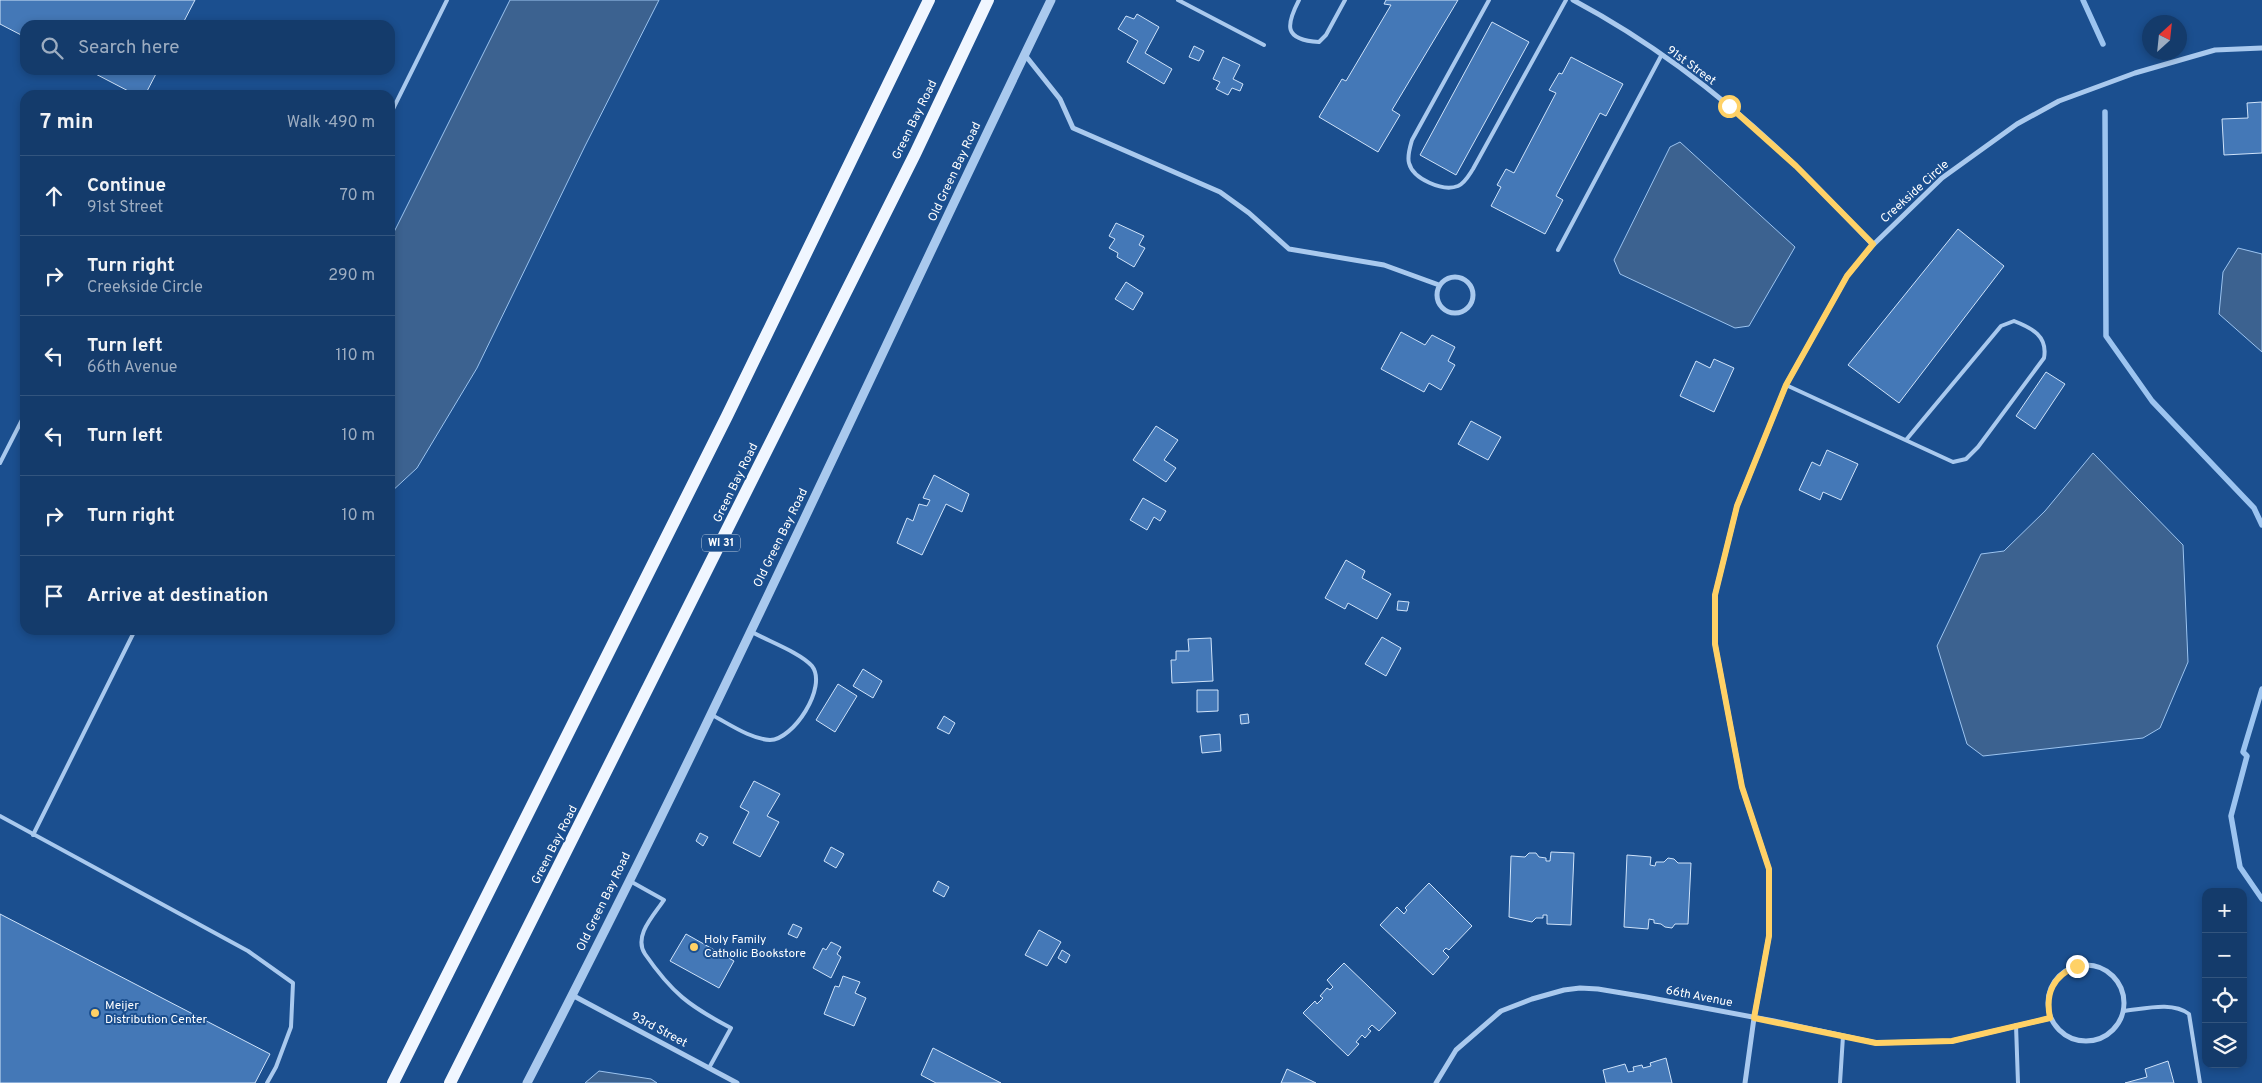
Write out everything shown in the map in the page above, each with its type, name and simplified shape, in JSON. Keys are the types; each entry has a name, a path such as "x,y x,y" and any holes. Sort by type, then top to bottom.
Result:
{"main road":[{"path":"393,1083 727,416 929,0"},
{"name":"Green Bay Road","path":"450,1083 910,163 988,0"}],"street":[{"name":"Old Green Bay Road","path":"526,1083 572,995 710,714 1051,0"},
{"name":"91st Street","path":"1573,0 1604,17 1661,56 1744,119 1796,166 1873,244"},
{"name":"Creekside Circle","path":"1745,1083 1754,1018 1769,936 1769,869 1742,787 1715,644 1715,595 1737,506 1786,385 1847,276 1873,244 1942,178 2017,124 2059,101 2135,73 2215,50 2262,48"},
{"path":"1025,55 1060,99 1073,128 1220,192 1249,213 1289,249 1384,265 1439,285"},
{"path":"1460,277 1465,280 1472,289 1472,300 1469,306 1465,310 1453,313 1442,308 1437,296 1439,285 1448,278 1460,277"},
{"path":"2090,965 2102,969 2113,977 2120,987 2124,999 2123,1011 2119,1022 2111,1032 2101,1038 2089,1041 2077,1040 2066,1036 2056,1028 2050,1018 2049,992 2055,980 2065,971 2077,966 2090,965"},
{"name":"66th Avenue","path":"1436,1083 1456,1050 1501,1011 1532,999 1564,990 1598,988 1876,1043 1952,1041 2050,1018"},
{"name":"93rd Street","path":"572,995 737,1083"}],"lane":[{"path":"395,105 447,0"},
{"path":"1178,0 1264,45"},
{"path":"1300,0 1289,20 1290,28 1296,36 1308,41 1318,42 1326,35 1345,0"},
{"path":"1489,0 1412,140 1408,162 1413,171 1432,184 1449,188 1460,185 1471,174 1566,0"},
{"path":"1558,250 1661,56"},
{"path":"1786,385 1953,462 1966,459 1978,447 2044,358 2046,348 2043,338 2031,328 2014,321 2001,326 1906,440"},
{"path":"0,463 20,424"},
{"path":"710,714 759,738 777,739 792,729 814,695 816,675 812,666 802,658 750,631"},
{"path":"33,834 132,635"},
{"path":"0,816 248,951 293,983 291,1027 267,1083"},
{"path":"628,880 664,900 640,938 640,947 655,969 679,996 699,1011 730,1028 709,1068"},
{"path":"2123,1011 2172,1006 2182,1008 2189,1014 2192,1022 2200,1083"},
{"path":"2016,1025 2018,1083"},
{"path":"1840,1083 1843,1036"}],"water":[{"path":"510,0 659,0 585,146 477,368 417,468 395,488 395,230"},
{"path":"1680,142 1795,247 1749,326 1735,328 1620,274 1614,260 1670,147"},
{"path":"2238,248 2262,254 2262,352 2219,314 2223,272"},
{"path":"2093,453 2183,545 2188,662 2160,728 2143,738 1983,756 1967,744 1937,646 1981,554 2004,551 2045,511"},
{"path":"599,1071 651,1079 657,1083 585,1083"}],"building":[{"path":"0,0 195,0 185,20 20,20 20,34 0,24"},
{"path":"1386,0 1458,0 1392,110 1400,115 1378,152 1319,117 1342,79 1346,81 1391,5 1384,4"},
{"path":"1137,14 1159,27 1145,53 1172,69 1164,84 1127,62 1138,41 1118,29 1126,16 1134,19"},
{"path":"1492,22 1529,42 1456,175 1420,155"},
{"path":"1194,46 1204,51 1199,61 1189,57"},
{"path":"1223,57 1240,65 1233,79 1243,84 1240,91 1232,88 1228,95 1216,89 1220,82 1213,79"},
{"path":"1571,57 1623,84 1606,116 1600,113 1556,196 1563,200 1545,234 1491,206 1501,187 1497,185 1506,169 1514,173 1556,93 1549,90 1559,73 1562,74"},
{"path":"98,75 155,75 148,90 126,90"},
{"path":"2262,102 2262,153 2224,155 2222,119 2248,118 2247,103"},
{"path":"1116,223 1144,236 1139,245 1145,248 1134,267 1117,257 1118,253 1109,248 1115,239 1109,236"},
{"path":"1958,229 2004,266 1899,403 1848,365"},
{"path":"1126,282 1143,293 1133,310 1115,299"},
{"path":"1401,332 1425,345 1432,335 1455,347 1448,361 1455,365 1441,390 1429,383 1424,392 1381,369"},
{"path":"1714,359 1734,368 1714,412 1680,396 1696,361 1710,368"},
{"path":"2046,372 2065,384 2035,429 2016,416"},
{"path":"1471,421 1501,437 1488,460 1458,444"},
{"path":"1156,426 1178,440 1164,460 1176,468 1166,482 1133,460"},
{"path":"1827,450 1858,464 1841,500 1823,492 1820,500 1799,490 1812,462 1820,466"},
{"path":"934,475 969,494 962,512 946,504 922,555 897,543 907,518 913,521 919,504 927,506 930,500 923,498"},
{"path":"1143,498 1166,511 1160,521 1154,517 1147,530 1130,520"},
{"path":"1346,560 1365,571 1362,578 1391,594 1377,619 1348,603 1345,609 1325,598"},
{"path":"1398,601 1409,602 1407,611 1397,610"},
{"path":"1382,637 1401,648 1386,676 1365,664"},
{"path":"1211,638 1213,681 1172,683 1171,660 1176,660 1176,651 1189,651 1188,639"},
{"path":"863,669 882,681 873,698 853,686"},
{"path":"838,684 857,696 835,732 816,720"},
{"path":"1197,690 1218,690 1218,711 1197,712"},
{"path":"1248,714 1249,723 1241,724 1240,715"},
{"path":"944,716 955,723 949,734 937,728"},
{"path":"1220,734 1221,751 1202,753 1200,736"},
{"path":"754,781 780,794 767,816 779,822 760,857 733,843 749,812 740,807"},
{"path":"700,833 708,837 703,846 696,841"},
{"path":"831,847 844,854 836,868 824,861"},
{"path":"1551,852 1574,853 1571,925 1547,924 1547,915 1543,915 1543,918 1536,918 1532,922 1509,917 1511,856 1525,857 1529,853 1536,853 1539,857 1546,858 1546,861 1550,861"},
{"path":"1627,855 1651,857 1650,865 1655,866 1656,862 1664,862 1668,858 1674,859 1678,863 1691,863 1688,924 1675,924 1672,928 1654,923 1654,920 1649,919 1648,929 1624,927"},
{"path":"938,881 949,887 944,897 933,891"},
{"path":"1429,883 1472,926 1449,950 1446,948 1443,951 1449,957 1433,975 1380,925 1397,907 1404,914 1407,910 1405,908"},
{"name":"Meijer Distribution Center","path":"0,914 270,1054 255,1083 0,1083"},
{"path":"793,924 802,928 797,938 788,934"},
{"path":"1039,930 1061,942 1047,966 1025,955"},
{"name":"Holy Family Catholic Bookstore","path":"686,934 734,961 719,988 670,961"},
{"path":"831,942 841,947 837,954 841,957 831,978 813,968 823,948 826,950"},
{"path":"1062,950 1070,955 1066,963 1058,958"},
{"path":"1344,963 1396,1013 1379,1031 1372,1025 1368,1029 1371,1031 1365,1038 1362,1035 1356,1042 1359,1044 1348,1056 1303,1013 1315,1001 1317,1004 1323,998 1320,996 1327,988 1330,990 1333,987 1327,980"},
{"path":"843,976 860,982 855,993 866,998 854,1026 824,1014 835,986 839,987"},
{"path":"933,1048 1001,1083 936,1083 921,1075"},
{"path":"1666,1058 1672,1083 1606,1083 1603,1070 1625,1064 1628,1072 1634,1071 1633,1067 1642,1065 1643,1068 1651,1066 1650,1063"},
{"path":"2168,1061 2174,1083 2125,1083 2147,1077 2145,1069"},
{"path":"1287,1069 1316,1083 1281,1083"}],"waterway":[{"path":"2083,0 2103,44"},
{"path":"2105,112 2106,336 2152,401 2254,508 2262,525"},
{"path":"2262,689 2243,752 2247,756 2231,816 2240,867 2262,899"}],"place":[{"name":"Holy Family Catholic Bookstore","path":"694,947"},
{"name":"Meijer Distribution Center","path":"95,1013"}],"route":[{"path":"1729,106 1796,166 1873,244 1847,276 1786,385 1737,506 1715,595 1715,644 1742,787 1769,869 1769,936 1754,1018 1876,1043 1952,1041 2050,1018 2049,992 2055,980 2065,971 2077,966"}]}
